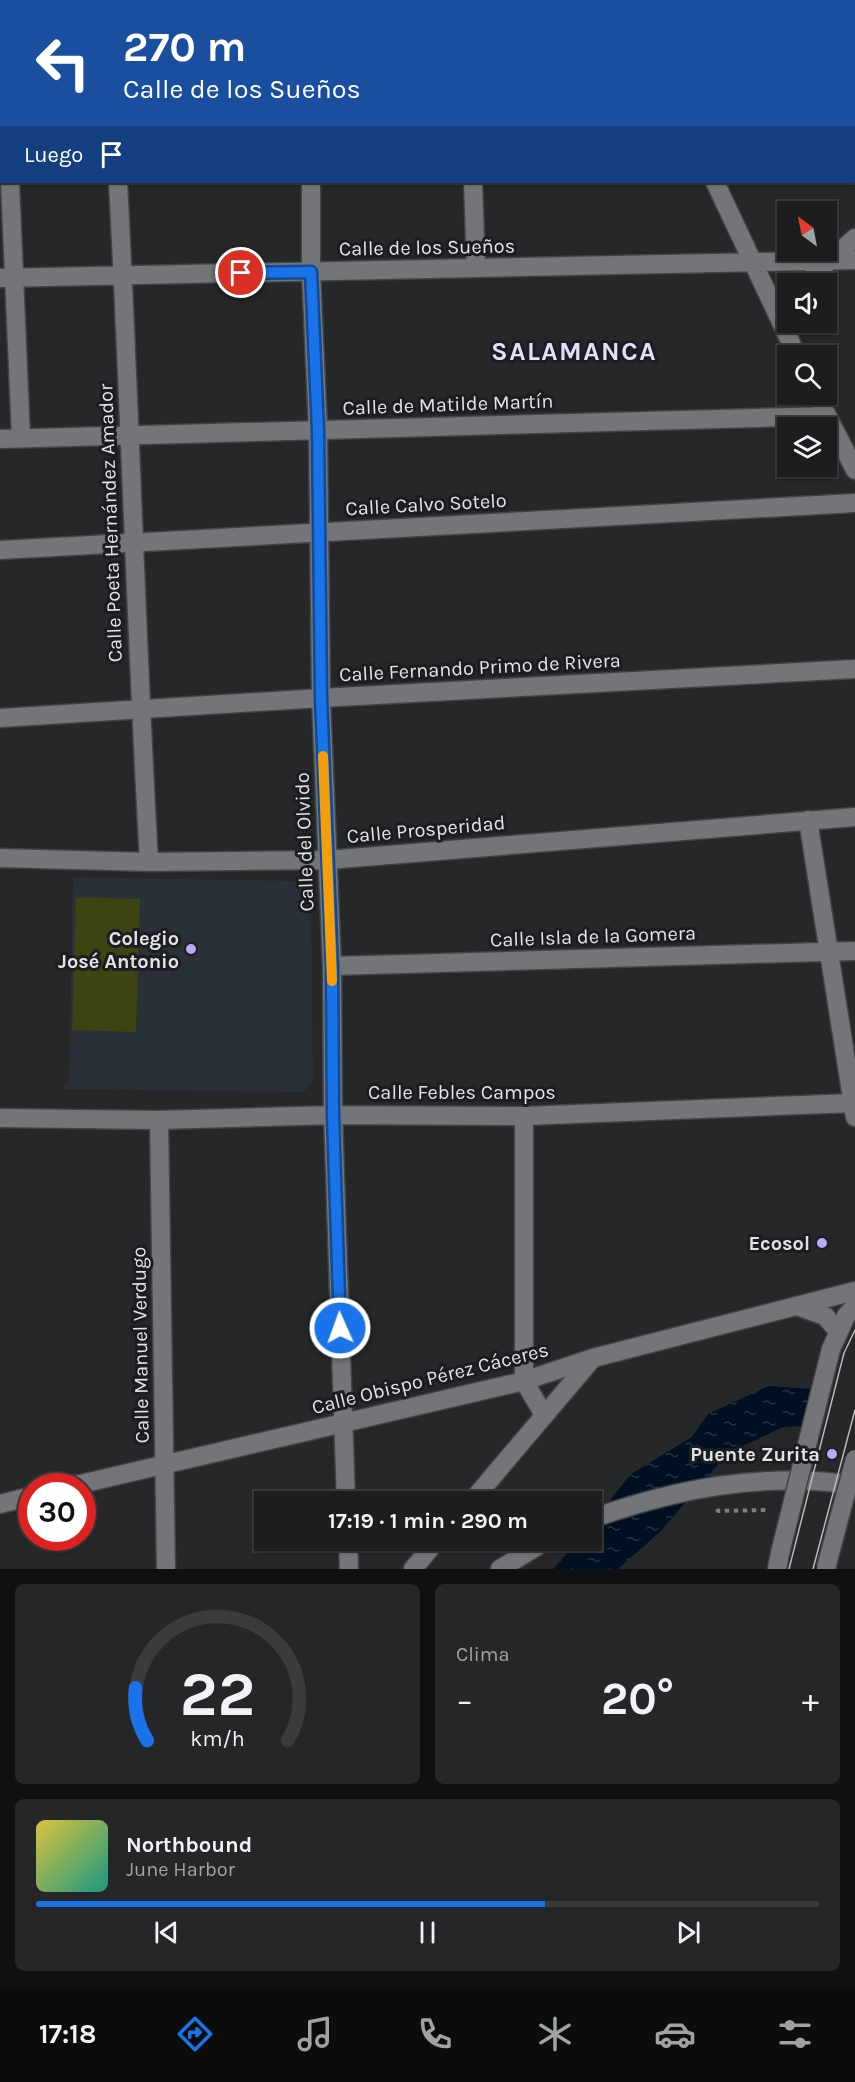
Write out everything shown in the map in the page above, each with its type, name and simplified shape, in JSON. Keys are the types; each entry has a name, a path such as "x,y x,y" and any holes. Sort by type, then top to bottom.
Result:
{"street":[{"path":"9,183 7,278 21,438"},
{"name":"Calle Poeta Hernández Amador","path":"117,183 149,862"},
{"name":"Calle del Olvido","path":"311,183 311,272 318,430 321,698 332,966 333,1115 345,1491"},
{"path":"473,183 476,268"},
{"path":"715,183 777,306"},
{"path":"837,254 855,238"},
{"name":"Calle de los Sueños","path":"837,261 855,260"},
{"path":"816,273 829,261"},
{"name":"Calle de los Sueños","path":"7,278 829,261"},
{"path":"821,405 855,470"},
{"name":"Calle de Matilde Martín","path":"0,439 826,416"},
{"name":"Calle Calvo Sotelo","path":"0,550 855,503"},
{"name":"Calle Fernando Primo de Rivera","path":"0,718 855,669"},
{"name":"Calle Prosperidad","path":"0,858 149,862 327,860 855,817"},
{"path":"808,820 854,1110"},
{"name":"Calle Isla de la Gomera","path":"332,966 855,951"},
{"name":"Calle Febles Campos","path":"0,1118 159,1120 333,1115 524,1116 854,1110"},
{"path":"524,1116 524,1381 544,1415"},
{"name":"Calle Manuel Verdugo","path":"159,1120 166,1569"},
{"name":"Calle Obispo Pérez Cáceres","path":"96,1480 524,1381 593,1358 855,1291"},
{"path":"797,1306 825,1316 838,1331"},
{"path":"778,1561 831,1349 846,1316 855,1306"},
{"path":"480,1491 593,1358"},
{"path":"826,1569 855,1459"},
{"path":"602,1515 707,1486 775,1480 855,1485"},
{"path":"0,1504 18,1500"},
{"path":"348,1551 349,1569"},
{"path":"413,1569 428,1551"},
{"path":"500,1569 530,1551"}],"path":[{"path":"718,1511 790,1510"}],"shaded area":[{"name":"Colegio José Antonio","path":"73,877 302,881 311,890 313,1082 303,1092 61,1089 69,1081"}],"green space":[{"path":"76,897 140,899 136,1032 72,1030"}],"water":[{"path":"769,1386 855,1392 855,1424 783,1427 728,1453 661,1531 618,1569 553,1569 569,1551 602,1551 602,1510 631,1474 692,1437 708,1414"}],"pier":[{"path":"815,1386 855,1389 855,1427 804,1429"}],"tram line":[{"path":"789,1569 844,1353 855,1330"},
{"path":"813,1569 855,1410"}],"slow traffic":[{"path":"323,756 332,981"}],"place":[{"name":"Colegio José Antonio","path":"191,949"},
{"name":"Ecosol","path":"822,1243"},
{"name":"Puente Zurita","path":"832,1454"}],"district":[{"name":"SALAMANCA","path":"574,351"}],"route":[{"path":"241,273 311,272 318,430 321,698 332,966 333,1115 340,1328"}]}
